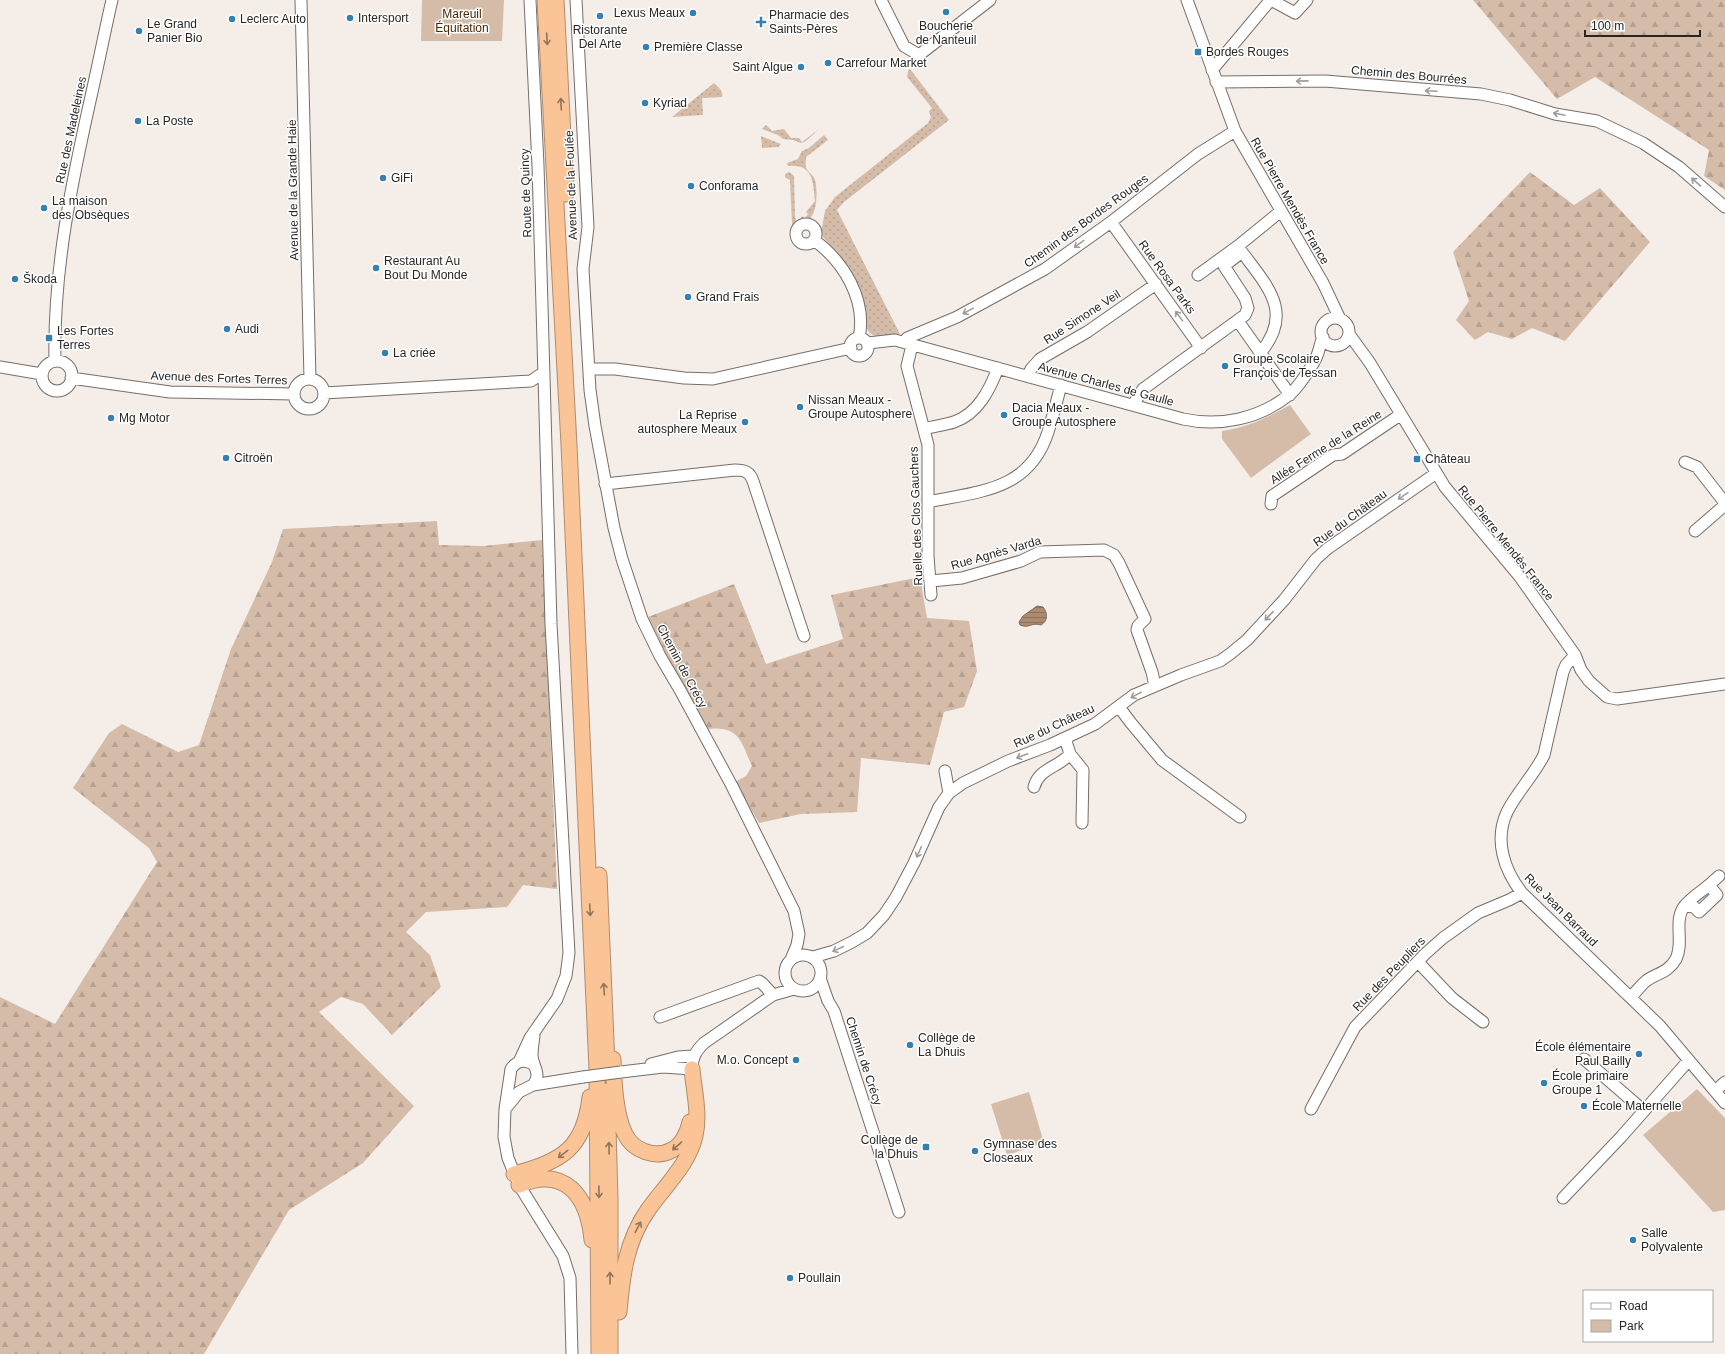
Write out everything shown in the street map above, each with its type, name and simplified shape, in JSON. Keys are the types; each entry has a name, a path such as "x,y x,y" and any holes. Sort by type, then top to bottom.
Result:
{"highway":[{"path":"545,0 569,453 597,1069 599,1330 606,1351"},
{"path":"556,0 606,1028 610,1200 606,1351"},
{"path":"606,1028 612,1035 614,1081 620,1122 626,1136 635,1147 647,1152 660,1154 673,1150 682,1141 688,1129 694,1098"},
{"path":"606,1351 617,1334 621,1286 628,1249 647,1212 683,1162 695,1137 697,1120 692,1062"},
{"path":"516,1179 560,1158 574,1145 582,1131 587,1116 591,1091 590,1080 597,1069"},
{"path":"516,1179 553,1180 565,1183 575,1191 582,1201 591,1232 593,1322 599,1330"}],"street":[{"name":"Rue des Madeleines","path":"55,361 58,289 65,224 79,148 112,0"},
{"name":"Avenue de la Grande Haie","path":"301,0 310,379"},
{"name":"Route de Quincy","path":"519,1062 530,1038 557,999 566,976 569,953 551,624 538,165 530,0"},
{"name":"Avenue de la Foulée","path":"576,0 588,227 583,269 589,369"},
{"path":"880,0 904,46 919,55 990,0"},
{"name":"Rue Pierre Mendès France","path":"1187,0 1235,131 1323,284 1340,319"},
{"path":"1212,70 1268,3 1273,1 1295,13 1307,0"},
{"name":"Chemin des Bourrées","path":"1216,82 1325,81 1481,94 1510,100 1555,114 1597,121 1649,147 1679,167 1725,207"},
{"name":"Chemin des Bordes Rouges","path":"908,344 907,338 957,317 1045,269 1111,222 1198,154 1235,131"},
{"path":"1198,275 1238,246 1281,211"},
{"name":"Rue Rosa Parks","path":"1111,222 1201,348"},
{"path":"814,240 826,250 842,268 855,290 859,303 863,341 867,352 862,355 854,353 851,348 853,340 863,341"},
{"path":"1133,404 1143,389 1245,315 1248,308 1245,298 1224,266 1242,252 1267,286 1276,308 1276,323 1270,340 1261,352"},
{"name":"Rue Simone Veil","path":"1028,376 1031,369 1040,359 1087,332 1156,284"},
{"name":"Rue Pierre Mendès France","path":"1323,284 1327,308 1327,322"},
{"path":"1333,318 1340,319 1347,325 1349,334 1346,342 1338,345 1327,343 1323,337 1322,330 1327,322 1333,318"},
{"path":"1238,321 1290,394"},
{"name":"Rue Pierre Mendès France","path":"1349,334 1368,360 1435,474 1467,515 1520,577 1575,655 1585,676 1607,697 1617,699 1725,684"},
{"name":"Avenue Charles de Gaulle","path":"863,341 895,340 1195,421 1217,422 1244,418 1270,408 1290,394 1317,357 1323,337"},
{"name":"Ruelle des Clos Gauchers","path":"908,344 907,366 928,445 928,556 931,594"},
{"name":"Rue Pierre Mendès France","path":"1338,345 1368,360"},
{"name":"Avenue Charles de Gaulle","path":"1317,357 1338,345"},
{"path":"589,369 615,369 691,379 713,379 851,348"},
{"path":"55,361 66,365 70,371 71,378 65,388 53,390 43,382 42,374 46,365 55,361"},
{"path":"0,367 42,374"},
{"path":"924,428 956,422 970,413 984,397 998,368"},
{"name":"Chemin de Crécy","path":"589,369 595,426 614,528 642,619 660,656 732,786 794,911 799,934 811,957"},
{"path":"531,381 544,372"},
{"name":"Avenue des Fortes Terres","path":"71,378 170,392 294,394"},
{"path":"310,379 321,385 324,393 322,402 319,406 310,409 297,403 294,394 300,382 310,379"},
{"path":"324,393 531,381 541,386 545,386"},
{"path":"928,502 996,488 1019,476 1035,459 1043,446 1061,385"},
{"name":"Allée Ferme de la Reine","path":"1271,504 1272,496 1333,455 1342,454 1400,415"},
{"path":"1685,462 1697,467 1725,504 1695,530"},
{"path":"605,484 735,470 743,470 748,472 753,481 804,636"},
{"name":"Rue du Château","path":"811,957 834,951 852,942 867,933 884,915 896,897 914,863 939,807 949,793 963,783 1008,761 1095,724 1134,695 1181,674 1220,661 1247,640 1278,606 1316,559 1327,549 1435,474"},
{"name":"Rue Agnès Varda","path":"931,581 962,578 1021,561 1040,552 1104,550 1109,552 1119,563 1145,619 1138,626 1137,630 1152,672 1155,686"},
{"name":"Rue Jean Barraud","path":"1575,655 1566,665 1563,672 1544,755 1538,767 1508,811 1502,828 1503,859 1508,873 1522,893 1660,1026 1725,1103"},
{"path":"1119,707 1130,723 1162,760 1240,817"},
{"path":"1065,738 1070,754 1084,770 1082,823"},
{"path":"1034,787 1036,779 1042,772 1064,760 1070,754"},
{"path":"944,771 949,793"},
{"path":"1631,997 1647,981 1665,971 1675,960 1680,948 1680,918 1685,906 1719,876"},
{"name":"Rue des Peupliers","path":"1311,1109 1355,1027 1418,962 1443,938 1478,913 1522,893"},
{"name":"Chemin de Crécy","path":"792,958 799,934"},
{"path":"773,995 784,975 786,965 792,958 801,954 811,957 820,966 820,978 815,986 806,991"},
{"path":"1418,962 1452,998 1483,1022"},
{"path":"784,975 787,983 794,989"},
{"name":"Chemin de Crécy","path":"820,978 828,1001 834,1011 899,1212"},
{"path":"660,1017 759,981 773,995"},
{"path":"511,1078 516,1086 529,1087 583,1077 692,1062 704,1043 773,995 794,989 806,991 828,1001"},
{"path":"505,1109 519,1092 529,1087 537,1077 532,1046 537,1028"},
{"path":"1584,1059 1644,1111"},
{"path":"1563,1198 1689,1060"},
{"path":"570,1079 551,1077 527,1061 519,1062 511,1069 511,1078 505,1109 504,1137 508,1158 516,1179 563,1256 570,1278 572,1354"},
{"path":"1715,1091 1725,1082"}],"green space":[{"name":"Mareuil Équitation","path":"422,0 504,0 502,41 421,41"},
{"path":"1473,0 1725,0 1725,190 1704,176 1709,150 1595,77 1557,99"},
{"path":"910,69 949,120 844,202 837,210 900,334 876,336 870,333 866,326 865,304 857,283 852,274 822,236 821,232 825,211 835,197 928,123 931,117 929,111 932,108 907,77"},
{"path":"714,83 721,91 722,97 702,98 703,115 672,117"},
{"path":"766,125 772,131 784,129 791,138 799,138 802,142 819,129 806,141 801,143 783,139 778,135 762,129"},
{"path":"824,135 828,140 806,157 807,169 815,180 816,205 812,216 808,220 803,221 801,218 802,216 805,218 808,214 806,212 815,201 812,181 807,171 796,166 788,166 787,163 798,159 802,151 809,148"},
{"path":"761,136 781,144 778,147 762,148"},
{"path":"789,172 794,176 795,218 798,224 795,226 793,226 792,223 790,180 785,177 785,174"},
{"path":"1530,172 1574,205 1600,188 1650,242 1565,341 1532,328 1512,339 1488,332 1475,340 1456,320 1469,301 1453,252"},
{"path":"1290,405 1311,434 1251,478 1222,439 1222,431 1241,427 1257,421"},
{"path":"437,521 439,545 484,546 542,540 557,889 523,885 507,907 426,912 406,932 430,955 441,987 392,1035 363,1004 341,997 319,1012 414,1106 363,1163 289,1210 204,1354 0,1354 0,997 55,1024 157,862 149,848 73,788 109,733 122,724 178,752 199,745 231,649 272,562 283,529"},
{"path":"920,577 927,618 969,621 977,671 964,707 944,712 930,765 861,758 857,812 801,814 759,823 735,782 746,776 752,766 745,749 732,732 718,728 707,729 667,656 648,617 734,584 766,664 843,639 831,595"},
{"path":"1697,1089 1725,1118 1725,1210 1713,1212 1643,1135"},
{"path":"1029,1092 1044,1143 1007,1155 991,1104"}],"shaded area":[{"path":"1037,606 1043,607 1046,612 1045,621 1041,625 1020,625 1019,622 1023,616"}],"place":[{"name":"Boucherie de Nanteuil","path":"946,12"},
{"name":"Lexus Meaux","path":"693,13"},
{"name":"Ristorante Del Arte","path":"600,16"},
{"name":"Intersport","path":"350,18"},
{"name":"Leclerc Auto","path":"232,19"},
{"name":"Pharmacie des Saints-Pères","path":"761,22"},
{"name":"Le Grand Panier Bio","path":"139,31"},
{"name":"Première Classe","path":"646,47"},
{"name":"Bordes Rouges","path":"1198,52"},
{"name":"Carrefour Market","path":"828,63"},
{"name":"Saint Algue","path":"801,67"},
{"name":"Kyriad","path":"645,103"},
{"name":"La Poste","path":"138,121"},
{"name":"GiFi","path":"383,178"},
{"name":"Conforama","path":"691,186"},
{"name":"La maison des Obsèques","path":"44,208"},
{"name":"Restaurant Au Bout Du Monde","path":"376,268"},
{"name":"Škoda","path":"15,279"},
{"name":"Grand Frais","path":"688,297"},
{"name":"Audi","path":"227,329"},
{"name":"Les Fortes Terres","path":"49,338"},
{"name":"La criée","path":"385,353"},
{"name":"Groupe Scolaire François de Tessan","path":"1225,366"},
{"name":"Nissan Meaux - Groupe Autosphere","path":"800,407"},
{"name":"Dacia Meaux - Groupe Autosphere","path":"1004,415"},
{"name":"Mg Motor","path":"111,418"},
{"name":"La Reprise autosphere Meaux","path":"745,422"},
{"name":"Citroën","path":"226,458"},
{"name":"Château","path":"1417,459"},
{"name":"Collège de La Dhuis","path":"910,1045"},
{"name":"École élémentaire Paul Bailly","path":"1639,1054"},
{"name":"M.o. Concept","path":"796,1060"},
{"name":"École primaire Groupe 1","path":"1544,1083"},
{"name":"École Maternelle","path":"1584,1106"},
{"name":"Collège de la Dhuis","path":"926,1147"},
{"name":"Gymnase des Closeaux","path":"975,1151"},
{"name":"Salle Polyvalente","path":"1633,1240"},
{"name":"Poullain","path":"790,1278"}]}
